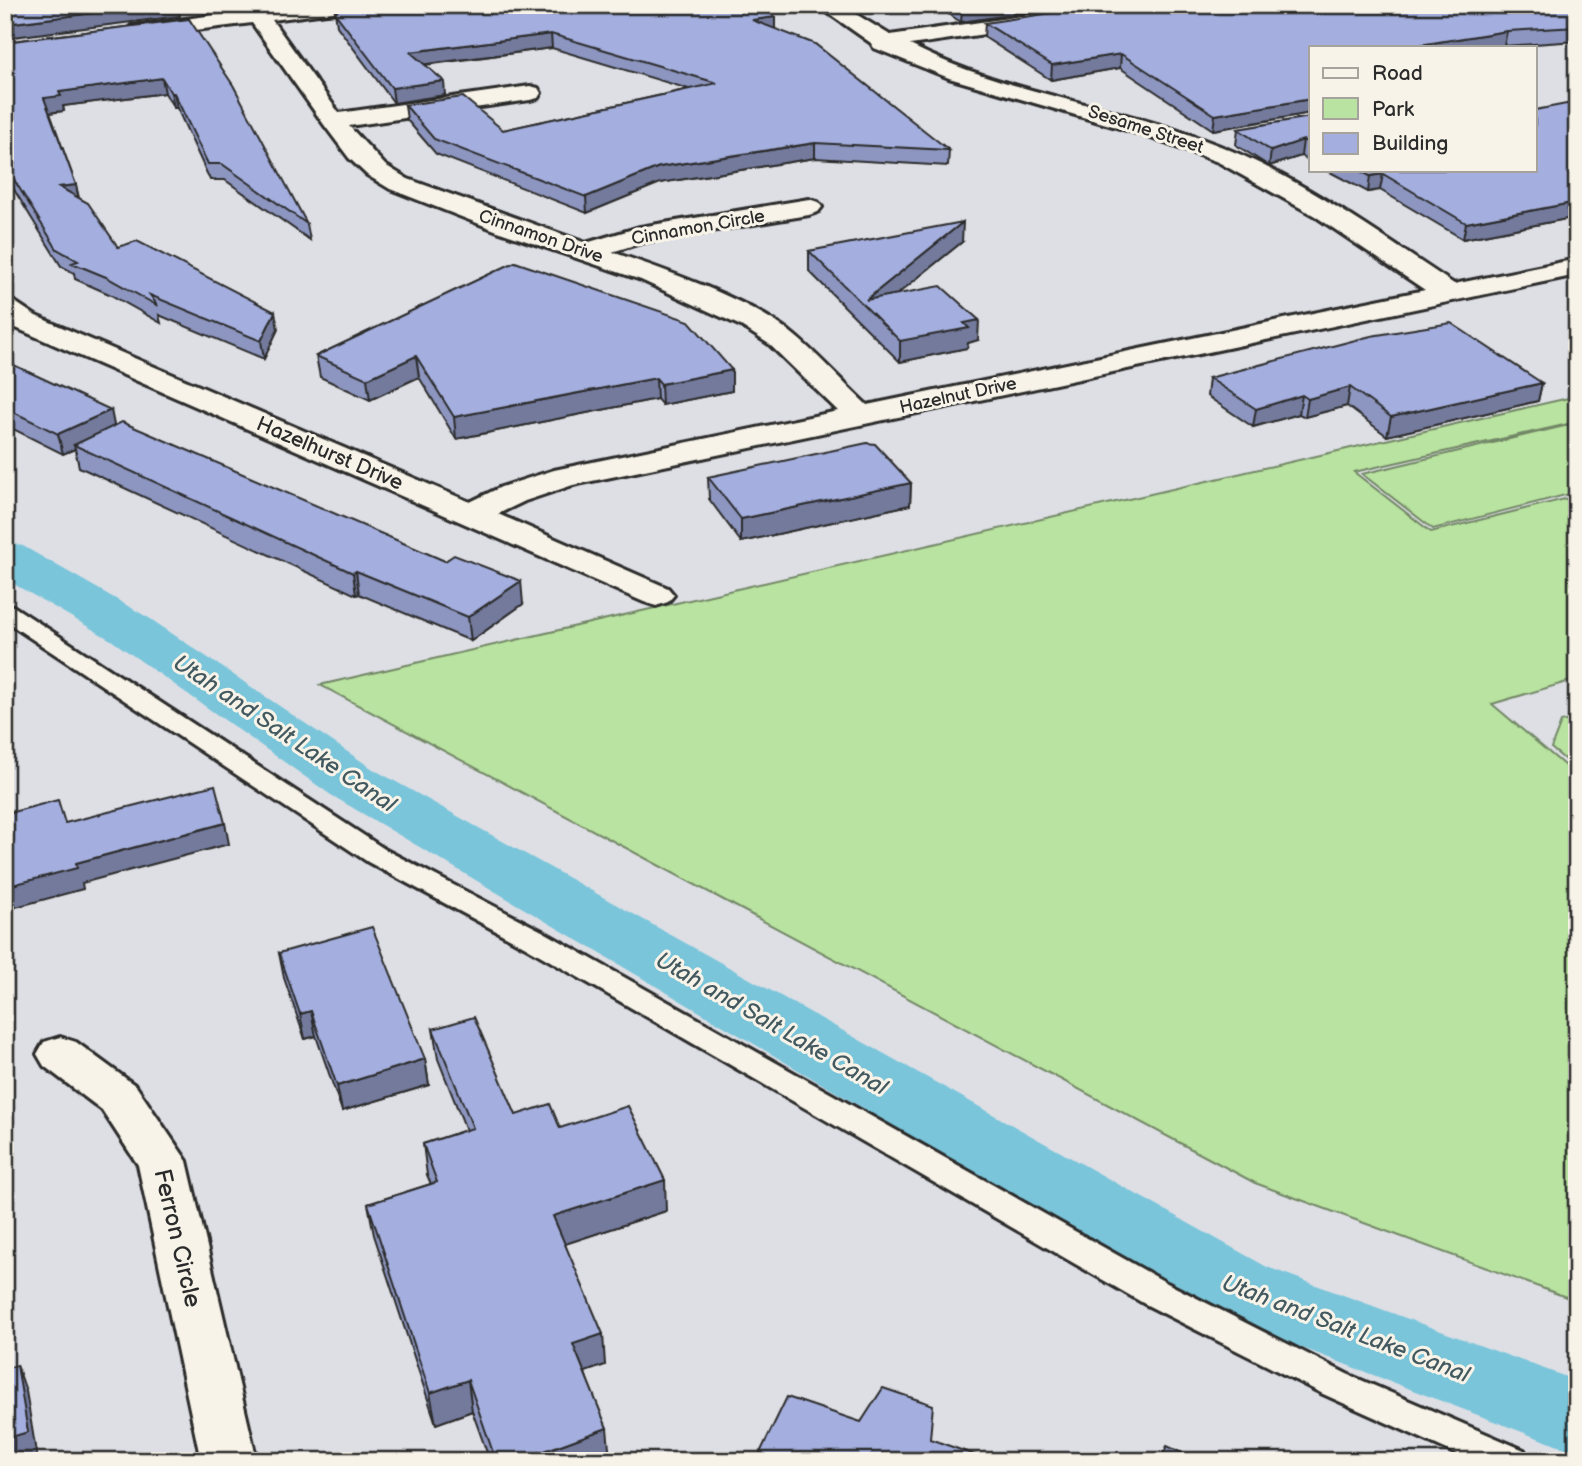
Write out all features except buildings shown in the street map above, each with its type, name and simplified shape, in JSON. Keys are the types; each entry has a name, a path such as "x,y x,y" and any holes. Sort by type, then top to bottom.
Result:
{"street":[{"path":"112,35 342,5"},
{"name":"Sesame Street","path":"827,5 882,43 967,76 1104,114 1193,143 1257,171 1297,194 1448,293"},
{"path":"882,43 1142,5"},
{"name":"Cinnamon Drive","path":"258,16 333,121 358,153 376,170 400,184 509,226 588,251 686,288 751,320 779,338 860,415"},
{"path":"333,121 530,93"},
{"path":"1193,143 1234,136"},
{"name":"Cinnamon Circle","path":"588,251 640,235 809,207"},
{"name":"Hazelnut Drive","path":"473,514 513,494 565,477 1577,267"},
{"name":"Hazelhurst Drive","path":"5,308 26,322 656,594"},
{"name":"Ferron Circle","path":"60,1054 119,1098 162,1161 229,1461"}],"lane":[{"path":"5,611 377,856 534,939 1155,1293 1335,1384 1511,1461"}],"green space":[{"path":"1577,396 1577,422 1354,472 1431,532 1577,496 1577,679 1492,704 1577,776 1577,1301 1255,1183 320,685"},
{"path":"1573,424 1577,426 1577,492 1433,529 1362,474"},
{"path":"1577,718 1577,764 1568,762 1551,748 1561,722"}],"waterway":[{"name":"Utah and Salt Lake Canal","path":"5,557 130,629 352,782 1239,1290 1577,1417"}]}
